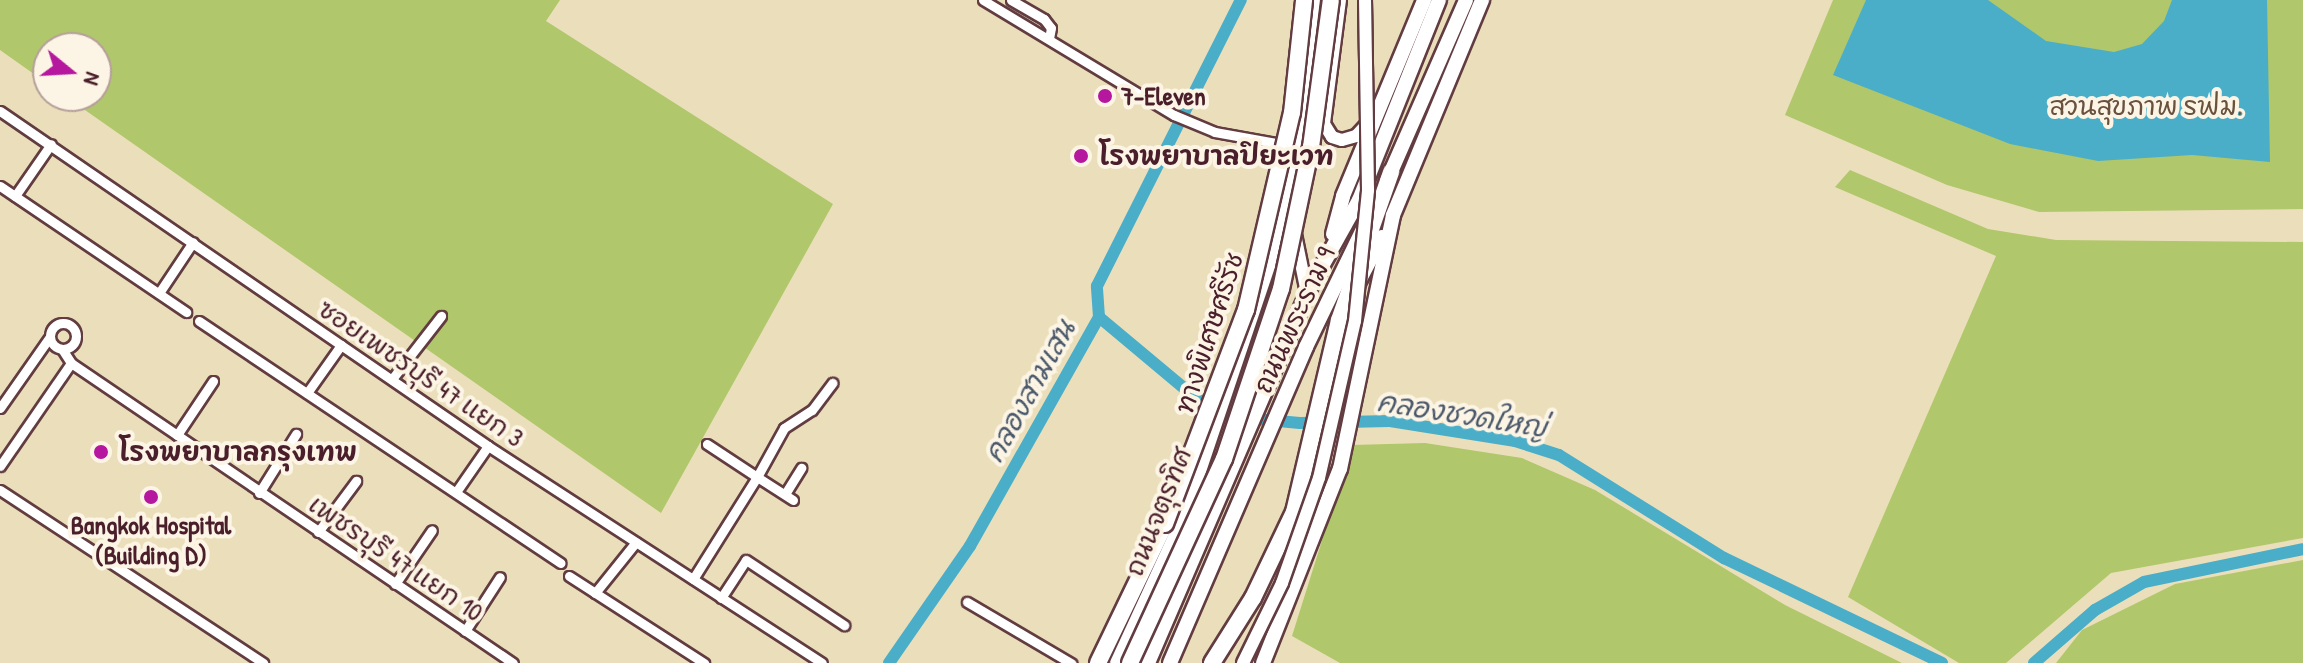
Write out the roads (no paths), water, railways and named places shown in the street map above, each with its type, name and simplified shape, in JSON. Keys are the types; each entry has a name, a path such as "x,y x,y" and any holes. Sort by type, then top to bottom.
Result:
{"highway":[{"name":"ทางพิเศษศรีรัช","path":"1098,663 1165,524 1246,310 1292,113 1304,0"},
{"name":"ทางพิเศษศรีรัช","path":"1130,663 1224,459 1281,289 1311,147 1331,0"},
{"path":"1212,663 1278,553 1309,453 1339,320 1391,172"}],"main road":[{"name":"ถนนจตุรทิศ","path":"1116,663 1189,504 1229,391 1287,195 1314,0"},
{"path":"1296,146 1316,139 1324,124 1340,0"},
{"path":"1243,663 1282,583 1319,478 1355,321 1368,190 1365,0"},
{"name":"ถนนพระราม 9","path":"1328,255 1343,196 1424,0"},
{"name":"ถนนพระราม 9","path":"1148,663 1221,500 1307,293 1359,200 1439,0"},
{"name":"ถนนพระราม 9","path":"1170,663 1306,347 1391,172 1466,0"},
{"path":"1339,320 1393,215 1480,0"},
{"path":"1324,124 1332,137 1342,140 1356,136 1376,115"},
{"path":"1287,195 1307,293"},
{"path":"1263,663 1340,469 1393,215"}],"street":[{"path":"983,0 1174,115 1196,125 1296,146"},
{"path":"1011,0 1044,19 1051,28 1049,38"},
{"name":"ซอยเพชรบุรี 47 แยก 3","path":"0,111 488,446 822,663"},
{"path":"15,196 51,144"},
{"path":"0,186 186,312"},
{"path":"159,293 193,242"},
{"path":"392,379 441,316"},
{"path":"199,321 560,563"},
{"path":"0,408 57,323 70,324 75,340 62,349 49,338"},
{"path":"307,393 341,345"},
{"name":"เพชรบุุรี 47 แยก 10","path":"62,349 71,363 513,663"},
{"path":"0,466 71,363"},
{"path":"177,435 213,381"},
{"path":"693,579 784,428 812,410 832,383"},
{"path":"259,493 296,434"},
{"path":"707,444 789,497 801,468"},
{"path":"456,492 488,446"},
{"path":"318,532 356,481"},
{"path":"0,490 263,663"},
{"path":"395,584 432,530"},
{"path":"595,593 636,542"},
{"path":"721,598 746,560 844,625"},
{"path":"569,576 704,663"},
{"path":"465,631 500,577"},
{"path":"967,602 1071,663"}],"water":[{"path":"1866,0 1988,0 2046,41 2114,52 2142,44 2164,21 2172,0 2267,0 2270,162 2192,155 2098,161 2010,144 1833,75"}],"waterway":[{"name":"คลองสามเสน","path":"889,663 970,546 1099,317 1097,286 1241,0"},
{"name":"คลองชวดใหญ่","path":"1099,317 1197,399 1234,417 1300,423 1390,421 1515,441 1559,455 1724,558 1942,663"},
{"path":"2034,663 2095,610 2144,582 2303,549"}],"place":[{"name":"7-Eleven","path":"1105,96"},
{"name":"โรงพยาบาลปิยะเวท","path":"1081,156"},
{"name":"โรงพยาบาลกรุงเทพ","path":"101,452"},
{"name":"Bangkok Hospital (Building D)","path":"151,497"}],"park label":[{"name":"สวนสุขภาพ รฟม.","path":"2146,106"}]}
